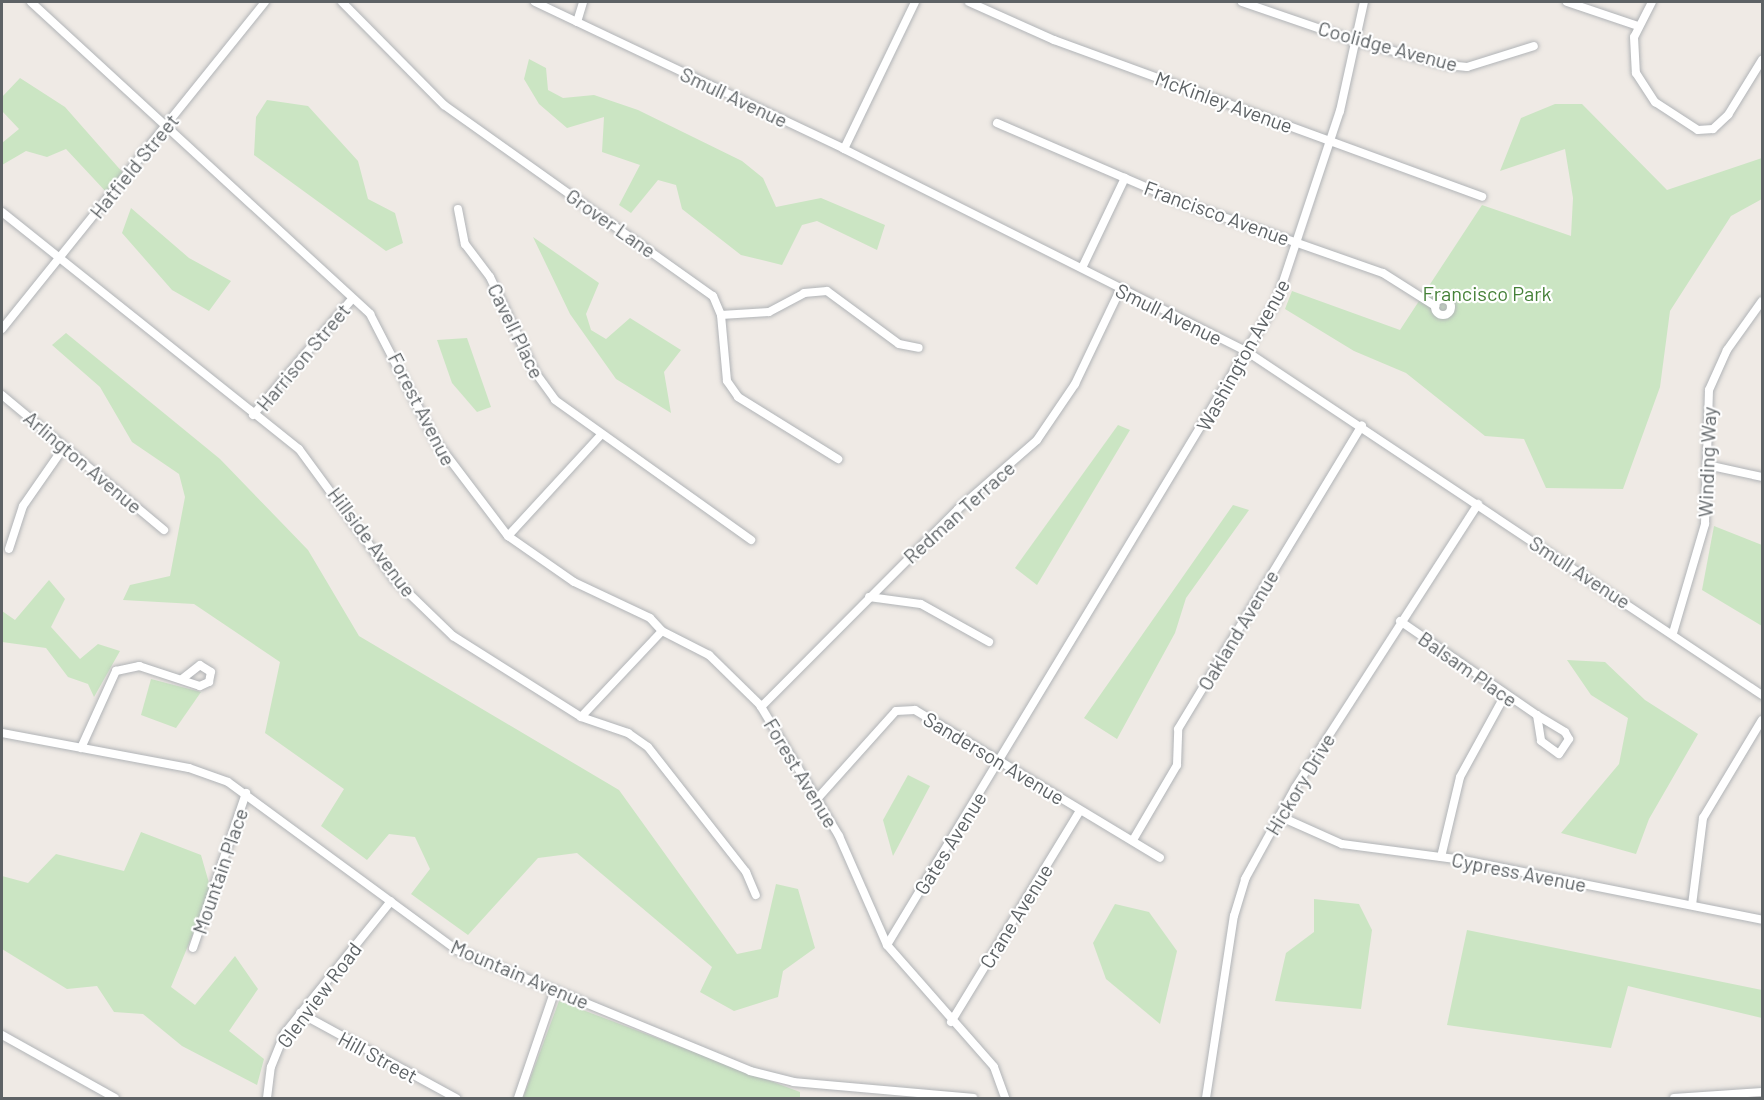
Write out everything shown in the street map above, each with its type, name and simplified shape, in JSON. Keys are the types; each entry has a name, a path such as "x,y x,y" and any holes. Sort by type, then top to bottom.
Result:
{"street":[{"name":"Forest Avenue","path":"32,2 165,128 352,298 382,330 456,474 508,536 574,582 650,618 662,631 709,655 761,707 839,836 887,945 951,1022 994,1067 1005,1098"},
{"name":"Hatfield Street","path":"2,329 265,2"},
{"name":"Grover Lane","path":"342,2 444,105 703,288 721,315"},
{"name":"Smull Avenue","path":"535,2 844,149 1249,353 1362,425 1762,695"},
{"path":"577,22 583,2"},
{"path":"844,149 915,2"},
{"name":"McKinley Avenue","path":"969,2 1054,40 1482,197"},
{"name":"Coolidge Avenue","path":"1242,2 1355,41 1467,67 1534,46"},
{"name":"Washington Avenue","path":"1052,679 1249,353 1277,300 1298,243 1330,141 1364,2"},
{"path":"1567,2 1638,26"},
{"path":"1652,2 1638,26 1633,58 1641,86 1660,107 1698,130 1713,129 1728,115 1762,60"},
{"name":"Francisco Avenue","path":"997,123 1125,178 1383,273 1435,306"},
{"path":"1082,268 1125,178"},
{"name":"Cavell Place","path":"458,209 465,244 493,282 541,383 561,406 751,540"},
{"name":"Hillside Avenue","path":"2,212 253,415 299,449 422,608 507,674 581,717 628,733 648,747 746,872 756,895"},
{"name":"Redman Terrace","path":"761,707 869,597 1037,440 1075,384 1120,290"},
{"path":"837,459 823,455 738,397 724,366 721,315 769,312 804,293 827,291 899,344 919,348"},
{"name":"Harrison Street","path":"253,415 352,298"},
{"name":"Winding Way","path":"1673,633 1705,524 1709,390 1716,370 1762,301"},
{"name":"Arlington Avenue","path":"2,395 164,530"},
{"name":"Oakland Avenue","path":"1133,840 1177,765 1178,729 1362,425"},
{"path":"508,536 601,435"},
{"path":"9,549 23,506 64,447"},
{"path":"1707,465 1762,477"},
{"name":"Hickory Drive","path":"1206,1098 1234,916 1245,879 1279,816 1400,621 1479,504"},
{"path":"869,597 921,604 989,642"},
{"name":"Balsam Place","path":"1400,621 1504,697 1537,715 1565,732 1569,739 1559,754 1541,741 1537,715"},
{"path":"581,717 662,631"},
{"path":"81,748 116,671 139,666 182,678"},
{"name":"Gates Avenue","path":"887,945 1052,679"},
{"path":"1441,857 1460,777 1504,697"},
{"name":"Sanderson Avenue","path":"817,799 896,711 915,710 1160,858"},
{"path":"1692,905 1703,818 1762,720"},
{"name":"Mountain Avenue","path":"2,733 202,772 246,793 457,950 764,1076 918,1095 973,1098"},
{"name":"Mountain Place","path":"193,948 246,793"},
{"name":"Crane Avenue","path":"951,1022 1080,811"},
{"name":"Cypress Avenue","path":"1279,816 1324,840 1441,857 1762,920"},
{"name":"Glenview Road","path":"267,1098 274,1056 300,1013 391,901"},
{"path":"518,1098 555,990"},
{"name":"Hill Street","path":"300,1013 456,1098"},
{"path":"2,1035 115,1098"},
{"path":"1674,1098 1762,1092"}],"green space":[{"path":"529,59 546,68 548,90 563,98 594,95 638,110 742,161 763,178 776,207 821,198 885,225 877,250 817,221 802,225 782,265 741,255 682,209 676,185 658,180 631,213 619,205 640,165 602,152 604,117 567,128 539,104 524,79"},
{"path":"20,78 65,107 124,174 108,194 66,149 47,157 26,151 2,165 2,143 19,129 2,111 2,97"},
{"path":"267,100 308,106 358,161 368,199 395,213 403,243 386,251 254,155 256,117"},
{"name":"Francisco Park","path":"1555,104 1582,104 1667,190 1762,158 1762,199 1731,216 1670,311 1660,387 1623,489 1546,488 1524,439 1485,436 1406,373 1354,351 1285,309 1292,291 1400,330 1482,205 1571,236 1573,198 1565,149 1500,171 1521,118"},
{"path":"131,208 189,258 231,281 209,311 172,290 122,233"},
{"path":"533,237 599,283 586,314 591,330 606,339 630,318 681,350 664,372 671,413 616,379 570,314"},
{"path":"66,333 220,459 308,550 359,636 619,790 737,954 761,949 776,884 798,889 815,948 783,971 778,997 734,1011 700,992 712,967 577,853 538,858 468,935 411,894 430,869 415,837 389,834 367,860 321,826 344,789 265,733 280,662 194,604 123,600 130,585 170,576 185,497 179,474 132,442 100,387 52,345"},
{"path":"467,338 491,407 477,412 452,383 437,340"},
{"path":"1118,425 1130,430 1037,585 1015,568"},
{"path":"1233,505 1249,510 1186,598 1175,633 1117,739 1084,718"},
{"path":"1714,526 1762,545 1762,626 1702,590"},
{"path":"49,580 65,599 51,627 80,659 98,644 120,651 94,697 88,684 68,677 46,648 2,642 2,611 15,620"},
{"path":"1567,660 1605,662 1645,700 1698,734 1649,819 1636,854 1561,833 1619,764 1628,718 1591,695"},
{"path":"151,679 201,692 176,728 141,715"},
{"path":"908,775 930,786 893,856 883,820"},
{"path":"141,832 201,855 211,890 171,987 195,1005 235,956 258,989 229,1031 264,1059 257,1085 182,1046 143,1014 114,1012 97,986 67,989 2,949 2,876 28,883 56,854 124,871"},
{"path":"1314,899 1359,904 1372,930 1361,1009 1275,1001 1286,953 1314,932"},
{"path":"1115,904 1149,912 1177,951 1160,1024 1106,979 1093,943"},
{"path":"1467,930 1762,990 1762,1018 1628,986 1611,1048 1447,1025"},
{"path":"559,1001 800,1092 800,1098 523,1098"}]}
